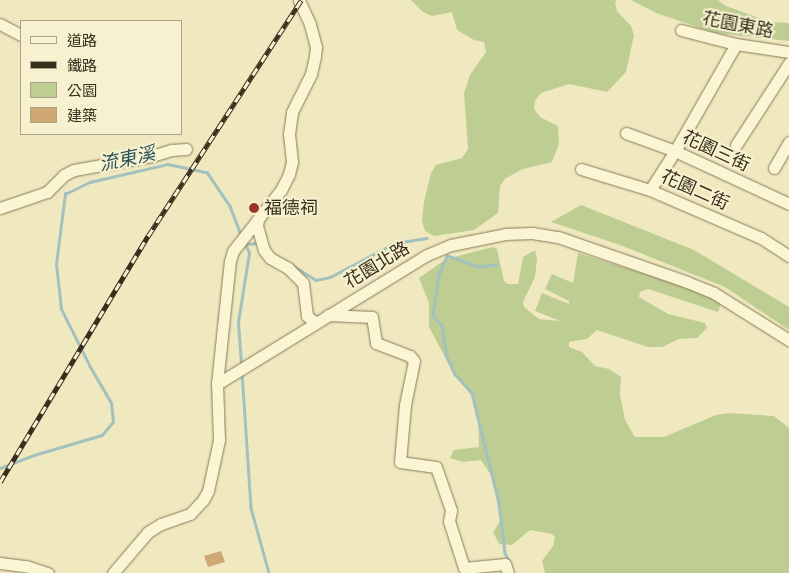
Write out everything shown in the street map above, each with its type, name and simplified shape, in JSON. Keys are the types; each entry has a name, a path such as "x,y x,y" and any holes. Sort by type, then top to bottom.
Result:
{"street":[{"path":"113,573 148,532 161,524 190,514 205,495 219,440 217,384 232,251 281,190 289,174 292,162 289,134 292,112 311,74 315,56 316,47 310,24 299,0"},
{"path":"0,24 20,35"},
{"name":"花園東路","path":"681,30 736,44 789,52"},
{"path":"650,190 675,151 736,44"},
{"path":"736,145 789,63"},
{"name":"花園三街","path":"626,133 675,151 789,204"},
{"path":"774,168 789,142"},
{"path":"0,208 47,192 64,175 74,170 152,156 172,150 186,149"},
{"name":"花園二街","path":"581,169 650,190 761,238 789,256"},
{"path":"257,220 264,250 270,258 288,268 303,282 307,316 316,323"},
{"name":"花園北路","path":"217,384 399,270 451,245 505,234 532,233 558,237 585,245 705,290 789,340"},
{"path":"328,315 372,318 376,344 410,356 414,361 405,406 400,462 436,467 451,510 449,521 464,568 505,564 508,573"},
{"path":"0,563 26,566 48,573"}],"green space":[{"path":"411,0 617,0 615,2 617,11 631,26 634,35 626,72 607,92 569,84 541,93 535,101 534,109 540,117 558,126 559,144 552,162 523,169 506,178 500,186 498,213 474,230 434,236 425,231 422,221 424,202 431,173 436,165 462,158 468,149 464,93 470,75 486,52 484,42 474,40 457,30 452,12 432,16 423,12"},
{"path":"631,0 718,0 726,6 770,22 789,23 789,41 715,33 656,13"},
{"path":"581,205 694,250 789,307 789,330 725,287 620,245 551,222"},
{"path":"493,247 497,249 504,281 508,284 518,284 523,257 535,250 537,259 535,277 523,302 524,307 539,319 560,321 535,311 542,293 569,304 569,301 545,289 552,274 573,283 578,253 710,294 721,303 718,312 648,289 640,292 639,297 668,314 705,323 707,328 697,338 679,339 662,347 648,347 597,330 587,339 569,342 569,347 582,352 595,366 609,369 621,377 620,395 625,420 635,437 664,437 716,415 730,413 774,416 789,428 789,573 545,573 542,561 553,546 555,537 552,534 530,530 512,545 499,544 493,532 501,520 501,506 491,475 481,460 463,462 450,458 454,450 479,447 478,415 473,397 455,376 429,327 429,303 419,278 446,259"}],"building":[{"path":"221,551 225,562 208,567 204,556"}],"waterway":[{"name":"流東溪","path":"0,468 34,455 102,435 113,422 111,403 90,367 61,309 56,264 65,194 90,182 168,164 207,172 230,206 241,234"},
{"path":"292,265 316,280 330,277 395,243 427,238"},
{"name":"流東溪","path":"241,364 238,322 249,253 244,242"},
{"path":"246,244 257,243"},
{"path":"497,265 478,267 447,256 439,275 433,316 442,325 447,357 455,374 472,393 499,503 505,553 509,561"},
{"name":"流東溪","path":"242,372 251,508 269,573"}],"railway":[{"path":"0,482 148,236 301,0"}],"place":[{"name":"福德祠","path":"254,208"}]}
